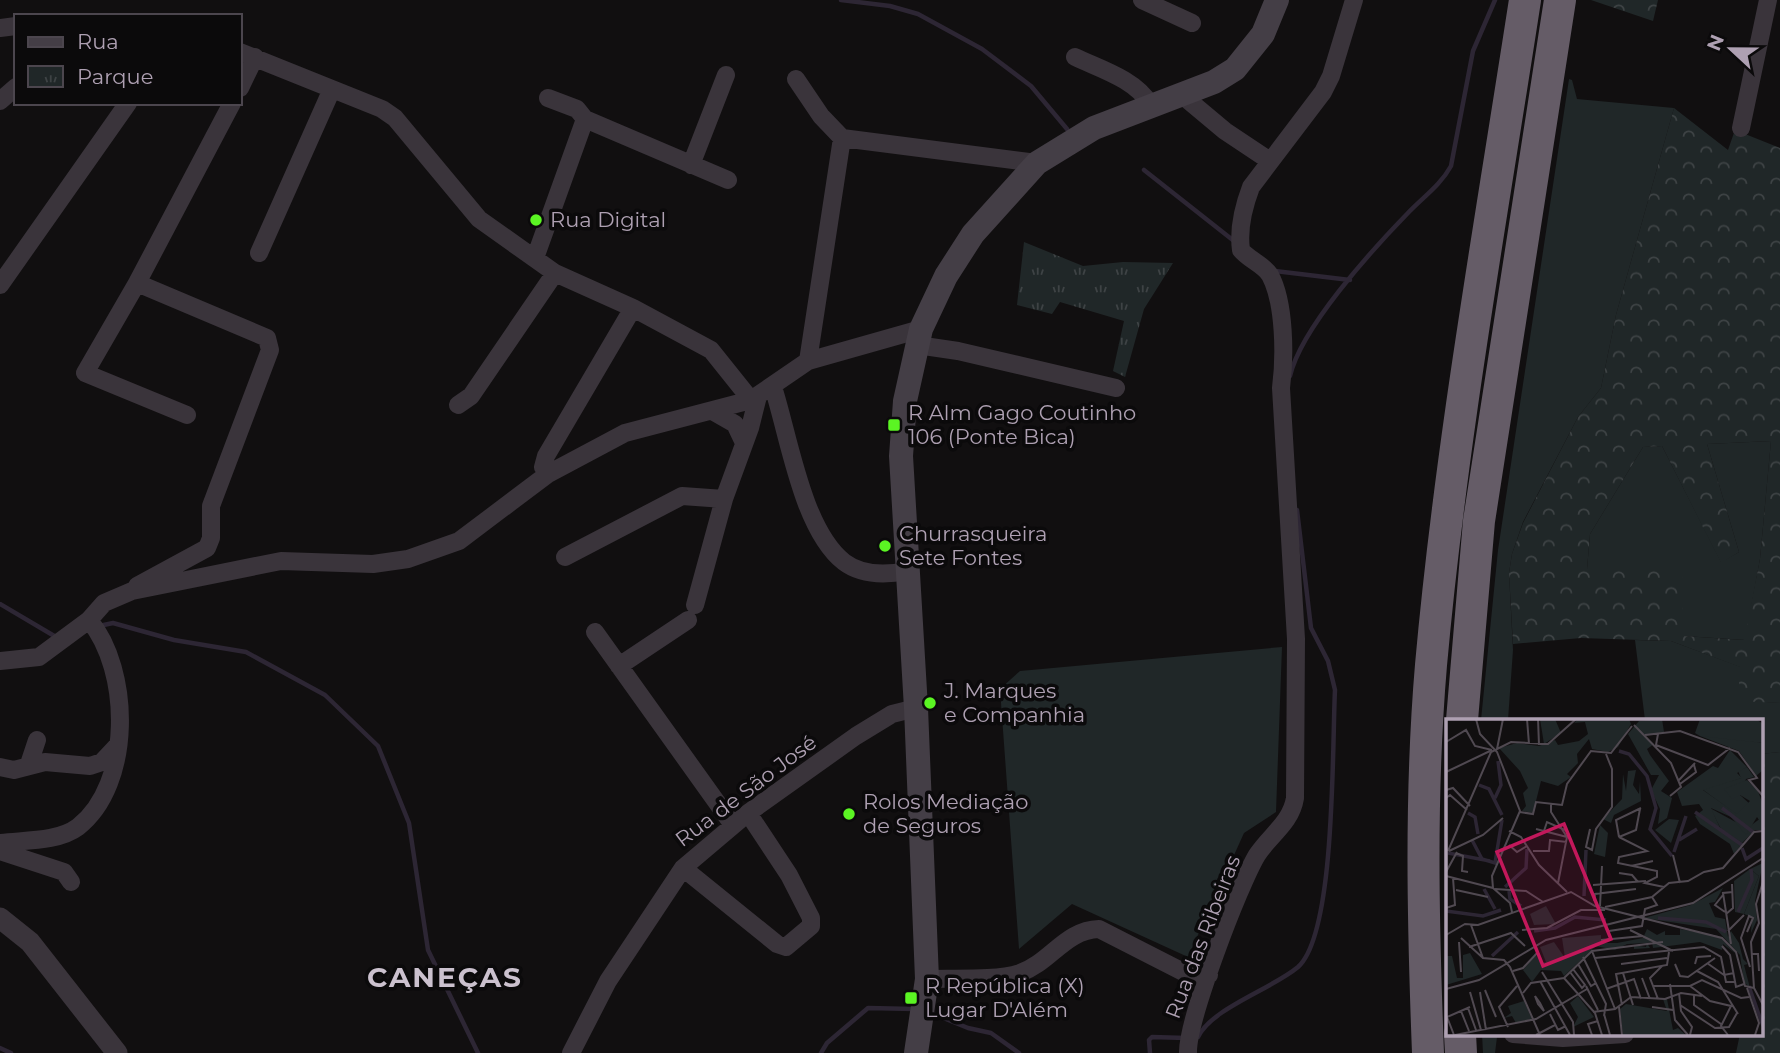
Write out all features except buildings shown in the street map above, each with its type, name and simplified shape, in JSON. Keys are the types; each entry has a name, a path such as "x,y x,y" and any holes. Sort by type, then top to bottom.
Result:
{"highway":[{"path":"1428,1053 1421,861 1431,667 1447,520 1525,0"},
{"path":"1462,719 1479,522 1560,0"}],"main road":[{"path":"916,1053 924,1000 916,708 901,456 905,401 919,337 946,276 973,234 1037,163 1094,128 1150,104 1182,95 1235,69 1263,34 1277,0"}],"street":[{"path":"1142,0 1192,23"},
{"path":"1182,95 1225,131 1270,161 1331,76 1354,0"},
{"path":"1741,128 1768,0"},
{"path":"242,80 248,55 382,109 395,118 466,207 555,273 633,308 711,350 760,395 794,465 817,526 833,550 844,562 860,571 907,571"},
{"path":"1075,57 1133,85 1143,92 1150,104"},
{"path":"691,165 726,75"},
{"path":"796,79 821,116 842,138 1037,163"},
{"path":"0,101 14,89"},
{"path":"259,253 332,89"},
{"path":"548,98 577,109 585,119 728,180"},
{"path":"0,285 127,105"},
{"path":"187,415 85,373 137,283 231,105"},
{"path":"535,258 585,119"},
{"path":"808,361 842,138"},
{"name":"Rua das Ribeiras","path":"1189,1044 1209,975 1249,872 1257,855 1294,808 1296,639 1281,388 1285,354 1284,334 1270,276 1240,243 1244,206 1251,187 1270,161"},
{"path":"458,405 471,396 555,273"},
{"path":"132,591 144,580 207,548 211,538 211,506 270,344 267,338 137,283"},
{"path":"548,474 543,467 546,456 633,308"},
{"path":"0,661 40,657 104,603 132,591 281,561 373,564 408,559 459,541 548,474 625,433 714,412 760,395 808,361 919,337 958,351 1116,388"},
{"path":"619,666 692,612 723,499 760,395"},
{"path":"714,412 735,424 744,443"},
{"path":"565,557 682,496 723,499"},
{"path":"0,843 55,836 78,827 108,783 117,746 121,711 119,691 108,653 92,615"},
{"path":"595,632 733,825"},
{"name":"Rua de São José","path":"571,1053 608,981 683,868 748,813 892,714 916,708"},
{"path":"29,764 37,740"},
{"path":"0,767 14,770 29,764 62,763 90,766 102,762 117,746"},
{"path":"683,868 776,944 786,947 811,926 811,918 789,875 748,813"},
{"path":"0,851 64,872 71,882"},
{"path":"0,918 30,942 117,1053"},
{"path":"924,1000 1016,974 1045,960 1070,935 1090,929 1099,929 1194,977 1209,975"},
{"path":"1522,1036 1565,1045 1614,1036"}],"green space":[{"path":"1591,0 1658,0 1653,21"},
{"path":"1569,79 1572,80 1577,99 1674,108 1616,315 1601,388 1578,417 1523,522 1512,554 1509,573 1513,650 1508,719 1481,719 1498,550"},
{"path":"1674,108 1728,150 1735,130 1780,148 1780,703 1738,701 1740,667 1671,641 1581,638 1513,644 1509,573 1512,554 1523,523 1578,417 1601,388 1616,315","holes":["1771,441 1760,559 1744,640 1683,636 1682,565 1587,569 1590,534 1643,447 1662,446 1721,563 1739,552 1707,444"]},
{"path":"1024,242 1083,266 1123,262 1173,263 1144,309 1125,377 1113,371 1124,321 1060,302 1052,314 1017,305"},
{"path":"1771,441 1760,559 1745,640 1683,636 1587,569 1590,534 1643,447 1662,446 1721,562 1739,552 1707,444"},
{"path":"1635,640 1671,641 1741,667 1739,700 1780,703 1780,752 1762,754 1762,719 1645,719"},
{"path":"1282,647 1276,812 1244,833 1188,957 1072,904 1019,949 1000,689 1020,671"},
{"path":"1780,752 1780,1053 1736,1053 1740,1036 1762,1036 1762,754"},
{"path":"1482,1036 1501,1036 1497,1037 1495,1053 1483,1053"}],"waterway":[{"path":"841,0 890,6 918,14 982,49 1031,86 1067,129"},
{"path":"1290,376 1308,336 1340,290 1451,166 1473,51 1495,0"},
{"path":"1144,170 1234,241"},
{"path":"1275,271 1350,280"},
{"path":"1198,1037 1216,1017 1298,967 1310,948 1319,917 1330,836 1335,690 1328,661 1311,628 1297,510"},
{"path":"0,604 56,637"},
{"path":"99,626 113,623 174,640 246,652 325,695 378,746 409,823 428,950 478,1053"},
{"path":"821,1053 827,1043 868,1008 914,1009"},
{"path":"929,1012 968,1028 991,1033 1019,1053"},
{"path":"1150,1053 1149,1040 1152,1037 1186,1038"},
{"path":"0,1048 11,1053"}],"place":[{"name":"Rua Digital","path":"536,220"},
{"name":"R Alm Gago Coutinho 106 (Ponte Bica)","path":"894,425"},
{"name":"Churrasqueira Sete Fontes","path":"885,546"},
{"name":"J. Marques e Companhia","path":"930,703"},
{"name":"Rolos Mediação de Seguros","path":"849,814"},
{"name":"R República (X) Lugar D'Além","path":"911,998"}],"district":[{"name":"CANEÇAS","path":"445,977"}]}
